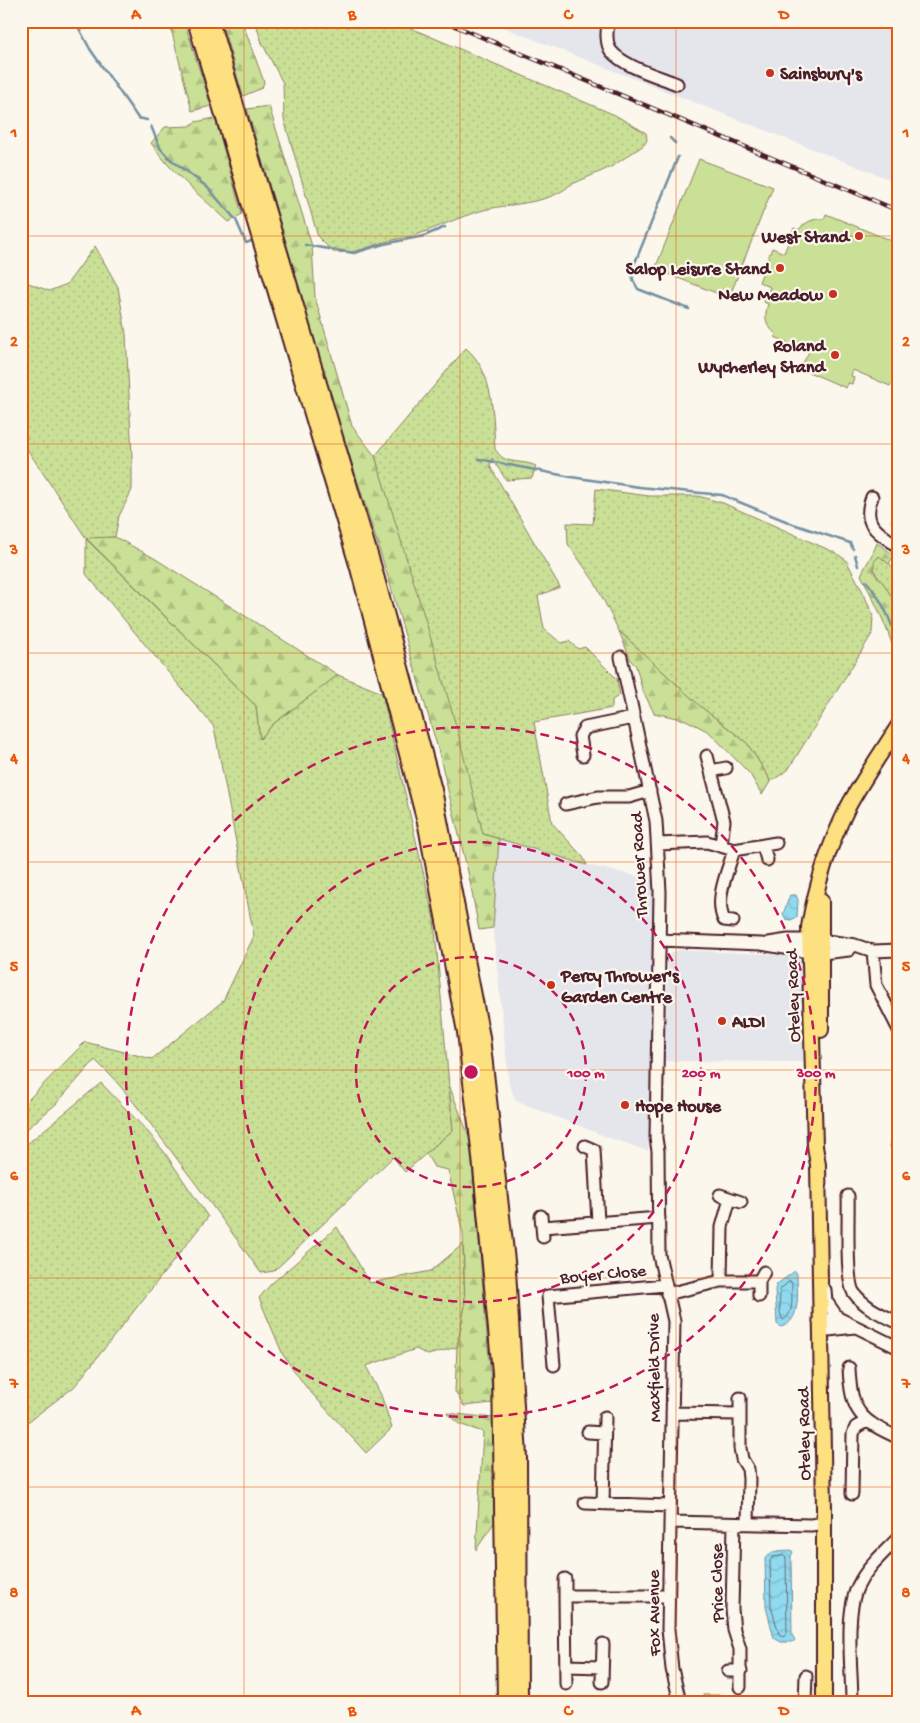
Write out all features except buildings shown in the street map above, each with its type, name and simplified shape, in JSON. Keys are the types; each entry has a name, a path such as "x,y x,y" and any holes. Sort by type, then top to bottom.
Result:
{"highway":[{"path":"196,21 359,568 427,826 466,1032 482,1157 501,1373 506,1702"},
{"path":"210,21 373,568 432,790 481,1037 508,1270 518,1457 519,1702"}],"main road":[{"name":"Oteley Road","path":"824,1702 824,1524 819,1326 818,1165 820,1146 815,946 821,902 819,888 825,863 849,806 899,725"}],"street":[{"path":"609,21 607,36 610,50 617,57 627,64 677,84"},
{"path":"872,497 868,510 870,522 875,530 899,547"},
{"name":"Thrower Road","path":"621,657 656,821 660,892 659,940 763,944 788,940 815,946 899,950"},
{"path":"583,755 580,736 585,728 633,718"},
{"path":"707,756 724,821 720,846"},
{"path":"711,771 726,768"},
{"path":"566,804 598,798 629,797 650,790"},
{"path":"658,844 697,842 734,850 776,843"},
{"path":"763,846 767,860"},
{"path":"725,922 721,913 722,890 734,850"},
{"name":"Maxfield Drive","path":"659,940 656,1138 658,1151 659,1255 674,1321 670,1522"},
{"path":"871,950 876,985 899,1030"},
{"path":"592,1146 598,1222"},
{"path":"721,1281 722,1227 731,1199"},
{"path":"851,1202 849,1271 852,1289 867,1306 899,1323"},
{"path":"542,1227 659,1218"},
{"path":"819,1241 823,1262 826,1301 838,1318 855,1328"},
{"path":"666,1289 762,1276 759,1296"},
{"name":"Boyer Close","path":"558,1360 548,1296 666,1289"},
{"path":"819,1326 838,1318"},
{"path":"819,1326 855,1328 866,1331 899,1348"},
{"path":"849,1368 851,1393 858,1409 867,1421 899,1438"},
{"path":"740,1398 739,1414 742,1459 748,1470 749,1479 748,1523"},
{"path":"672,1413 739,1414"},
{"path":"603,1504 605,1417"},
{"path":"852,1494 852,1434 856,1427 867,1421"},
{"path":"588,1432 604,1433"},
{"path":"585,1503 670,1506"},
{"path":"670,1522 824,1524"},
{"name":"Fox Avenue","path":"670,1522 668,1629 676,1689 680,1702"},
{"name":"Price Close","path":"734,1524 732,1610 734,1630 740,1649 740,1687"},
{"path":"852,1702 851,1605 864,1576 899,1537"},
{"path":"565,1578 566,1684"},
{"path":"565,1596 669,1596"},
{"path":"602,1682 603,1644"},
{"path":"566,1666 602,1668"},
{"path":"728,1672 741,1671"},
{"path":"805,1702 806,1676"}],"shaded area":[{"path":"507,21 899,21 899,183 505,28"},
{"path":"899,505 899,529 889,522"},
{"path":"499,839 587,865 654,880 648,1151 516,1101 509,1084 493,928"},
{"path":"679,950 784,955 802,959 803,1062 665,1061 668,957 672,952"}],"green space":[{"path":"169,21 184,21 211,106 192,111"},
{"path":"221,21 242,21 264,82 262,88 243,96"},
{"path":"255,21 394,21 615,115 646,133 647,140 644,145 611,167 570,185 561,192 551,196 480,211 410,237 358,250 333,252 318,237 284,119 283,83 262,43"},
{"path":"269,106 312,246 315,297 352,426 375,456 457,729 483,834 499,839 493,928 479,930 469,876 438,749 388,577 330,394 247,109"},
{"path":"215,118 242,214 229,222 168,165 151,143 165,127 190,126 195,122"},
{"path":"699,159 773,187 729,298 655,269"},
{"name":"New Meadow","path":"826,214 899,244 899,385 891,384 890,386 853,370 851,376 854,377 852,384 848,383 846,388 804,370 805,367 802,365 809,352 775,337 776,334 768,324 766,313 768,304 764,302 770,287 759,282 772,248 784,253 794,228 798,230 810,221 824,219"},
{"path":"95,246 118,287 126,334 132,490 119,516 115,537 86,539 21,440 21,280 49,291 67,284"},
{"path":"466,348 482,369 487,382 492,408 495,449 506,460 536,466 532,478 506,480 492,458 490,466 560,587 538,596 544,629 561,643 569,641 578,649 585,647 617,679 620,695 612,700 612,708 534,722 552,823 583,857 587,865 483,834 375,456"},
{"path":"596,489 649,496 698,496 723,503 836,553 846,560 873,616 872,634 788,770 770,782 747,743 700,706 619,631 594,581 568,544 567,523 593,524"},
{"path":"115,537 154,558 338,675 273,724 260,739 256,706 86,538"},
{"path":"86,539 256,706 260,739 273,724 338,675 382,693 434,919 453,1130 405,1172 393,1157 274,1271 261,1273 142,1113 115,1080 95,1060 56,1104 21,1134 21,1105 85,1042 152,1059 223,1001 254,936 214,727 86,574"},
{"path":"877,543 894,555 889,564 879,556 874,562 874,573 884,584 899,609 899,672 889,634 861,575"},
{"path":"879,555 899,572 899,609 876,575 873,562"},
{"path":"619,631 700,706 747,743 770,782 762,795 750,774 709,732 686,720 654,713 642,689 636,666 631,661"},
{"path":"101,1083 148,1132 165,1153 208,1217 74,1387 21,1427 21,1149"},
{"path":"449,1085 470,1139 493,1403 464,1406 455,1392 457,1347 465,1306 463,1234 448,1170 434,1167 426,1153 453,1130"},
{"path":"893,1139 899,1145 899,1166 890,1146"},
{"path":"337,1227 370,1283 431,1271 463,1244 465,1306 457,1347 428,1355 416,1349 366,1366 381,1395 392,1428 366,1453 306,1387 283,1355 259,1298 271,1284"},
{"path":"446,1413 494,1418 495,1521 476,1550 483,1432 459,1424"},
{"path":"703,1695 720,1695 720,1702 703,1702"}],"water":[{"path":"790,895 796,895 798,900 797,917 791,920 786,919 783,914"},
{"path":"795,1271 797,1274 797,1305 792,1319 788,1324 781,1327 777,1324 775,1289 777,1284"},
{"path":"791,1550 793,1552 791,1556 792,1635 795,1640 793,1642 781,1642 774,1638 766,1607 765,1559 773,1552"}],"waterway":[{"path":"75,21 90,49 138,118 147,120"},
{"path":"151,126 160,148 169,158 207,187 236,220 246,243 254,240"},
{"path":"670,138 675,143"},
{"path":"678,157 632,270 633,280 638,289 689,309"},
{"path":"305,245 354,253 384,244 424,236 445,227"},
{"path":"479,459 571,477 639,487 722,495 793,524 850,543 853,549"},
{"path":"855,555 858,566"},
{"path":"866,581 886,612 899,647"}],"railway":[{"path":"443,21 899,211"}],"place":[{"name":"Sainsbury's","path":"770,73"},
{"name":"West Stand","path":"859,236"},
{"name":"Salop Leisure Stand","path":"780,268"},
{"name":"New Meadow","path":"833,294"},
{"name":"Roland Wycherley Stand","path":"835,355"},
{"name":"Percy Thrower's Garden Centre","path":"551,985"},
{"name":"ALDI","path":"722,1021"},
{"name":"Hope House","path":"625,1105"}]}
